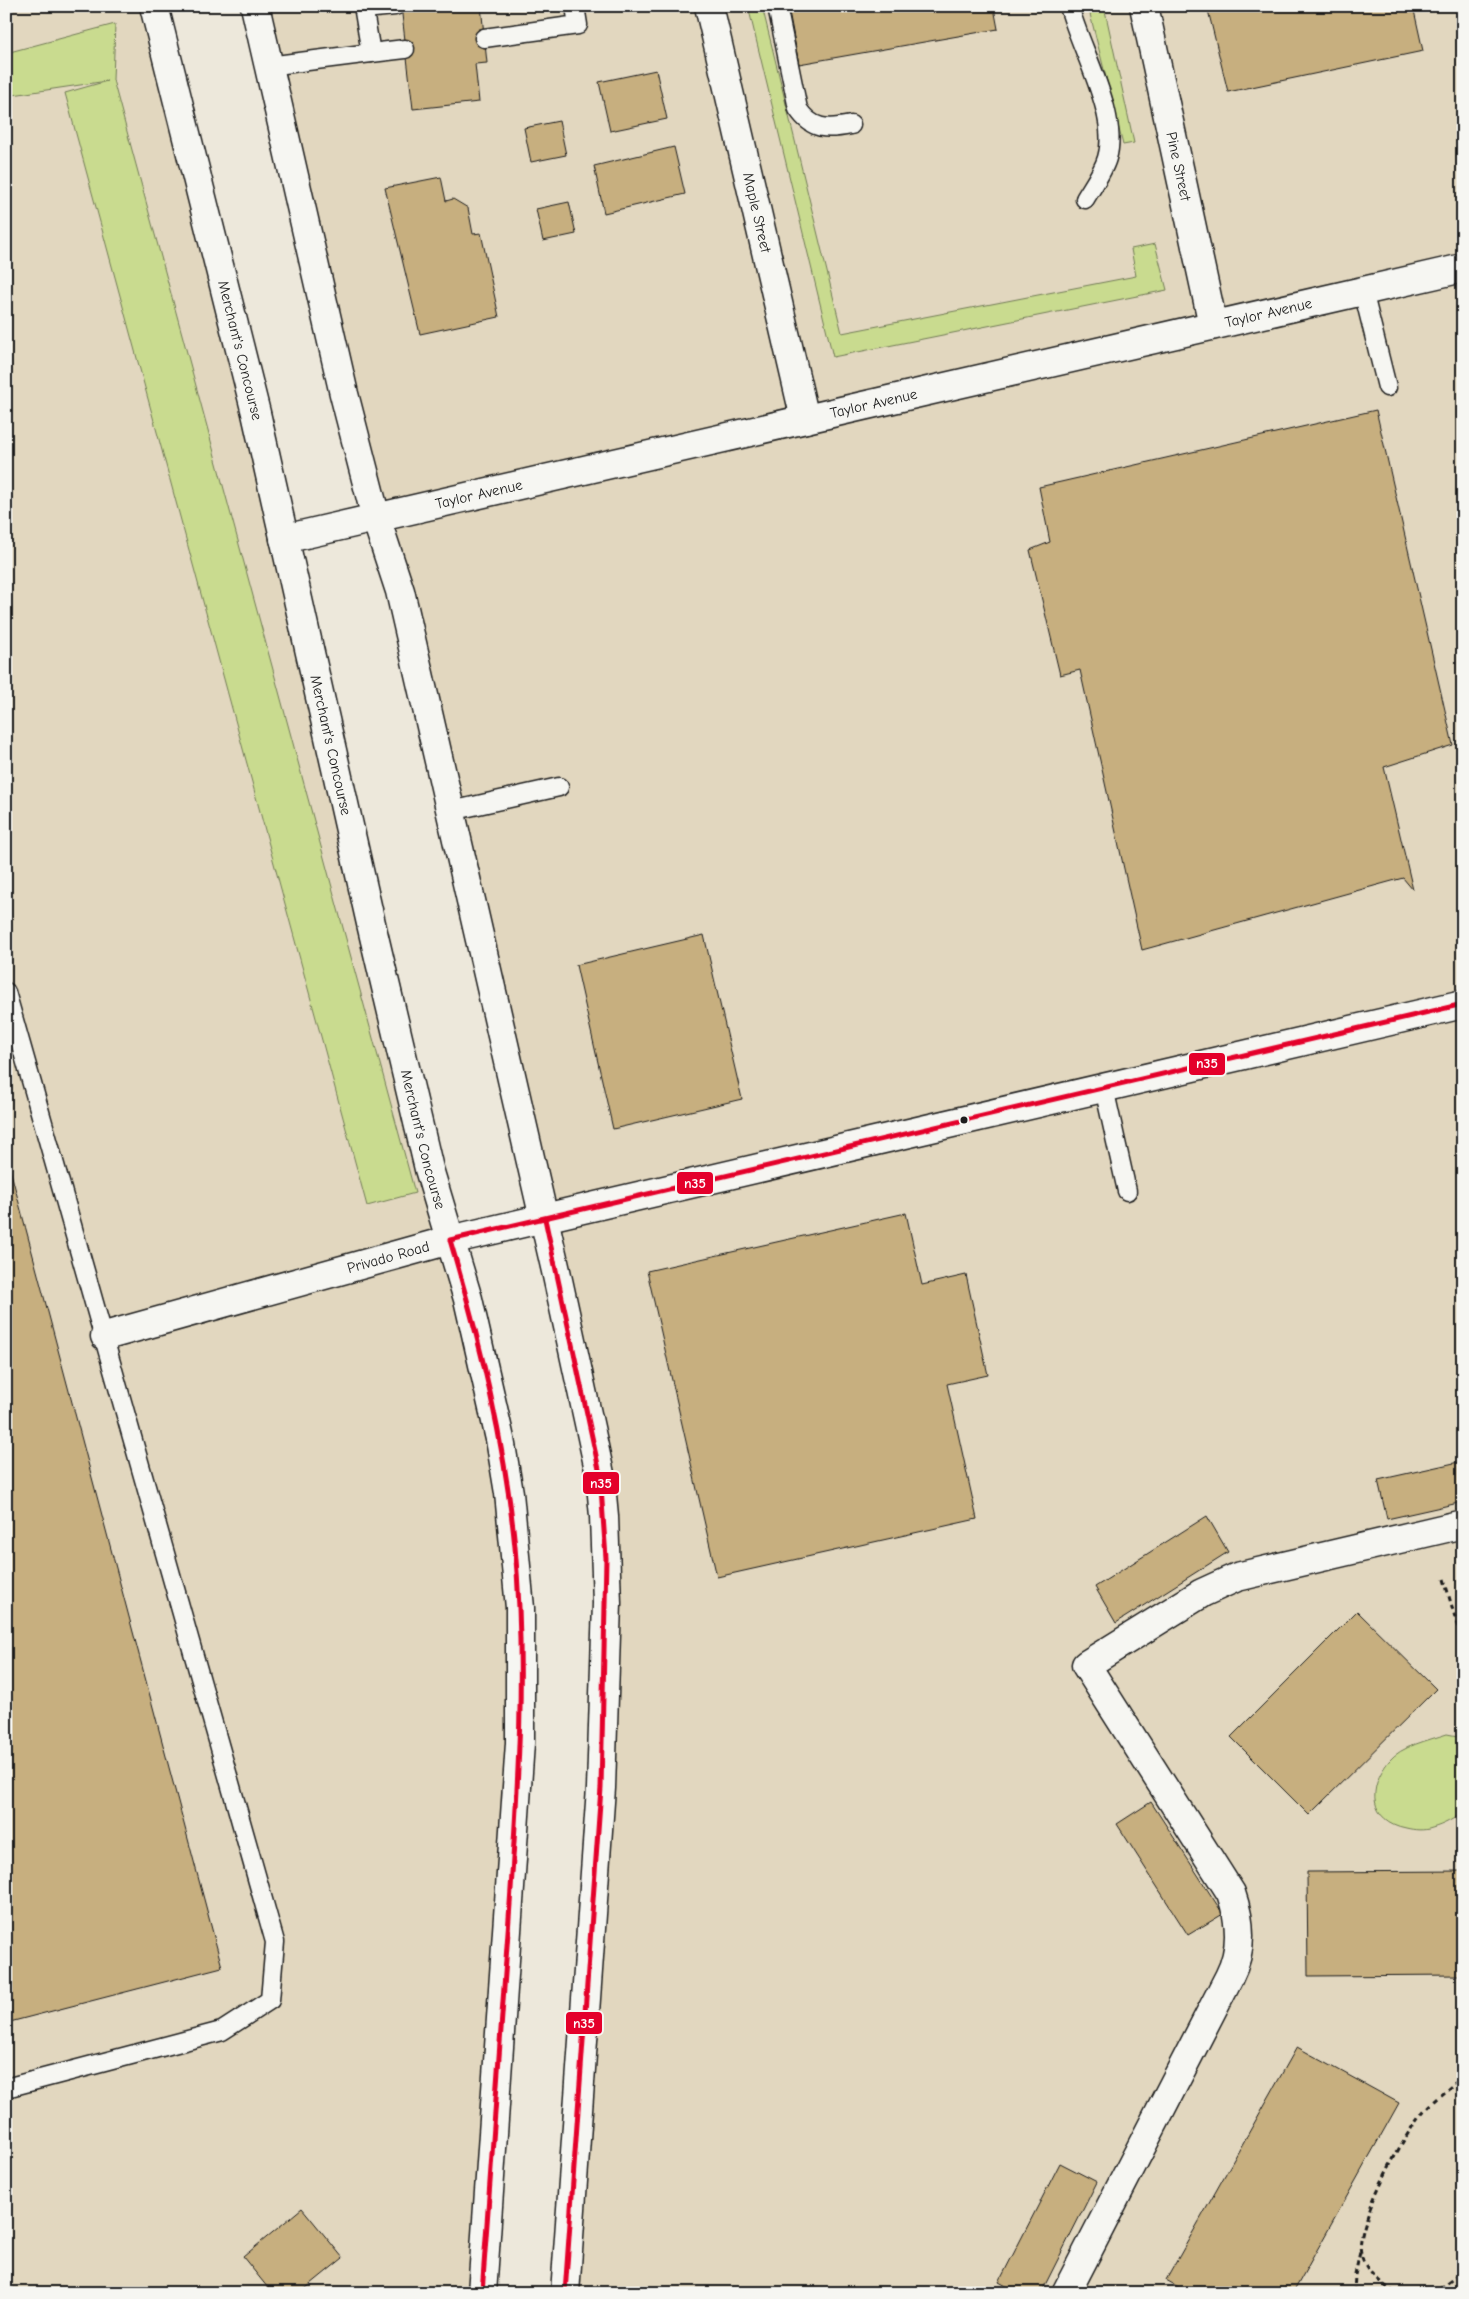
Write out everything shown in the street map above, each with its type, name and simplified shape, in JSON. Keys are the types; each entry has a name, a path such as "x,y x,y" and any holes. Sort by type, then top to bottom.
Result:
{"street":[{"name":"Merchant's Concourse","path":"154,6 256,413 426,1159 468,1299 500,1439 510,1493 520,1608 521,1674 518,1788 482,2293"},
{"path":"256,6 268,66 344,394 376,518 400,591 545,1220 600,1474 606,1558 601,1788 565,2293"},
{"name":"Maple Street","path":"709,6 805,419"},
{"name":"Pine Street","path":"1144,6 1213,325"},
{"name":"Taylor Avenue","path":"284,539 1463,268"},
{"name":"Privado Road","path":"105,1336 450,1240 545,1220 1463,1004"},
{"path":"1070,2292 1235,1965 1240,1936 1237,1913 1231,1893 1086,1665 1202,1593 1237,1577 1463,1524"}],"lane":[{"path":"371,53 363,8 395,6"},
{"path":"484,38 578,26 576,6"},
{"path":"777,6 798,109 805,120 820,127 830,129 851,125"},
{"path":"1069,6 1081,45 1096,78 1109,133 1107,159 1085,199"},
{"path":"268,66 405,49"},
{"path":"1363,291 1387,387"},
{"path":"451,811 559,787"},
{"path":"6,992 105,1336 275,1942 270,2000 222,2031 6,2088"},
{"path":"1104,1088 1127,1191"}],"path":[{"path":"1444,1579 1463,1645"},
{"path":"1354,2293 1354,2275 1364,2226 1389,2167 1404,2138 1424,2111 1463,2076"},
{"path":"1360,2251 1365,2266 1378,2280 1395,2293"},
{"path":"1434,2293 1463,2271"}],"shaded area":[{"path":"6,6 154,6 516,1549 482,2293 6,2293"},
{"path":"255,6 1463,6 1463,2293 565,2293 604,1516"}],"green space":[{"path":"748,6 762,6 842,333 1136,276 1131,249 1155,244 1167,290 833,357"},
{"path":"1088,6 1104,6 1134,143 1123,145"},
{"path":"115,24 113,80 415,1193 367,1206 65,93 107,81 6,96 6,53"},
{"path":"1447,1734 1463,1737 1463,1812 1429,1829 1416,1830 1394,1824 1385,1818 1375,1802 1377,1782 1382,1771 1394,1756 1408,1747"}],"building":[{"path":"401,6 481,6 487,63 475,64 479,102 413,109"},
{"path":"788,6 1004,6 994,8 998,29 799,64"},
{"path":"1207,6 1413,6 1423,51 1228,92"},
{"path":"656,70 667,119 610,131 599,82"},
{"path":"559,121 566,155 531,162 524,128"},
{"path":"674,147 685,194 604,213 594,166"},
{"path":"441,177 446,201 453,199 468,208 473,234 481,233 499,317 420,334 385,188"},
{"path":"569,202 576,234 543,241 536,209"},
{"path":"1376,410 1453,745 1384,767 1413,890 1403,878 1142,950 1080,670 1060,675 1030,550 1050,542 1039,487"},
{"path":"704,935 742,1099 613,1129 576,965"},
{"path":"6,1154 222,1967 6,2023"},
{"path":"906,1213 922,1285 966,1275 988,1375 947,1384 977,1519 717,1577 647,1271"},
{"path":"1463,1461 1463,1502 1387,1519 1378,1480"},
{"path":"1207,1516 1228,1552 1116,1623 1095,1587"},
{"path":"1357,1611 1436,1689 1309,1815 1231,1737"},
{"path":"1151,1802 1223,1914 1188,1935 1117,1824"},
{"path":"1463,1871 1463,1975 1308,1976 1307,1872"},
{"path":"1297,2047 1399,2103 1293,2293 1189,2293 1166,2280"},
{"path":"1060,2163 1097,2182 1041,2293 1019,2293 999,2282"},
{"path":"302,2208 343,2258 300,2293 272,2293 243,2257"}],"transit line":[{"name":"n35","path":"482,2293 516,1815 520,1726 520,1636 515,1547 505,1469 481,1354 450,1240 1463,1004"},
{"name":"n35","path":"545,1219 600,1474 606,1558 601,1788 565,2293"}]}
